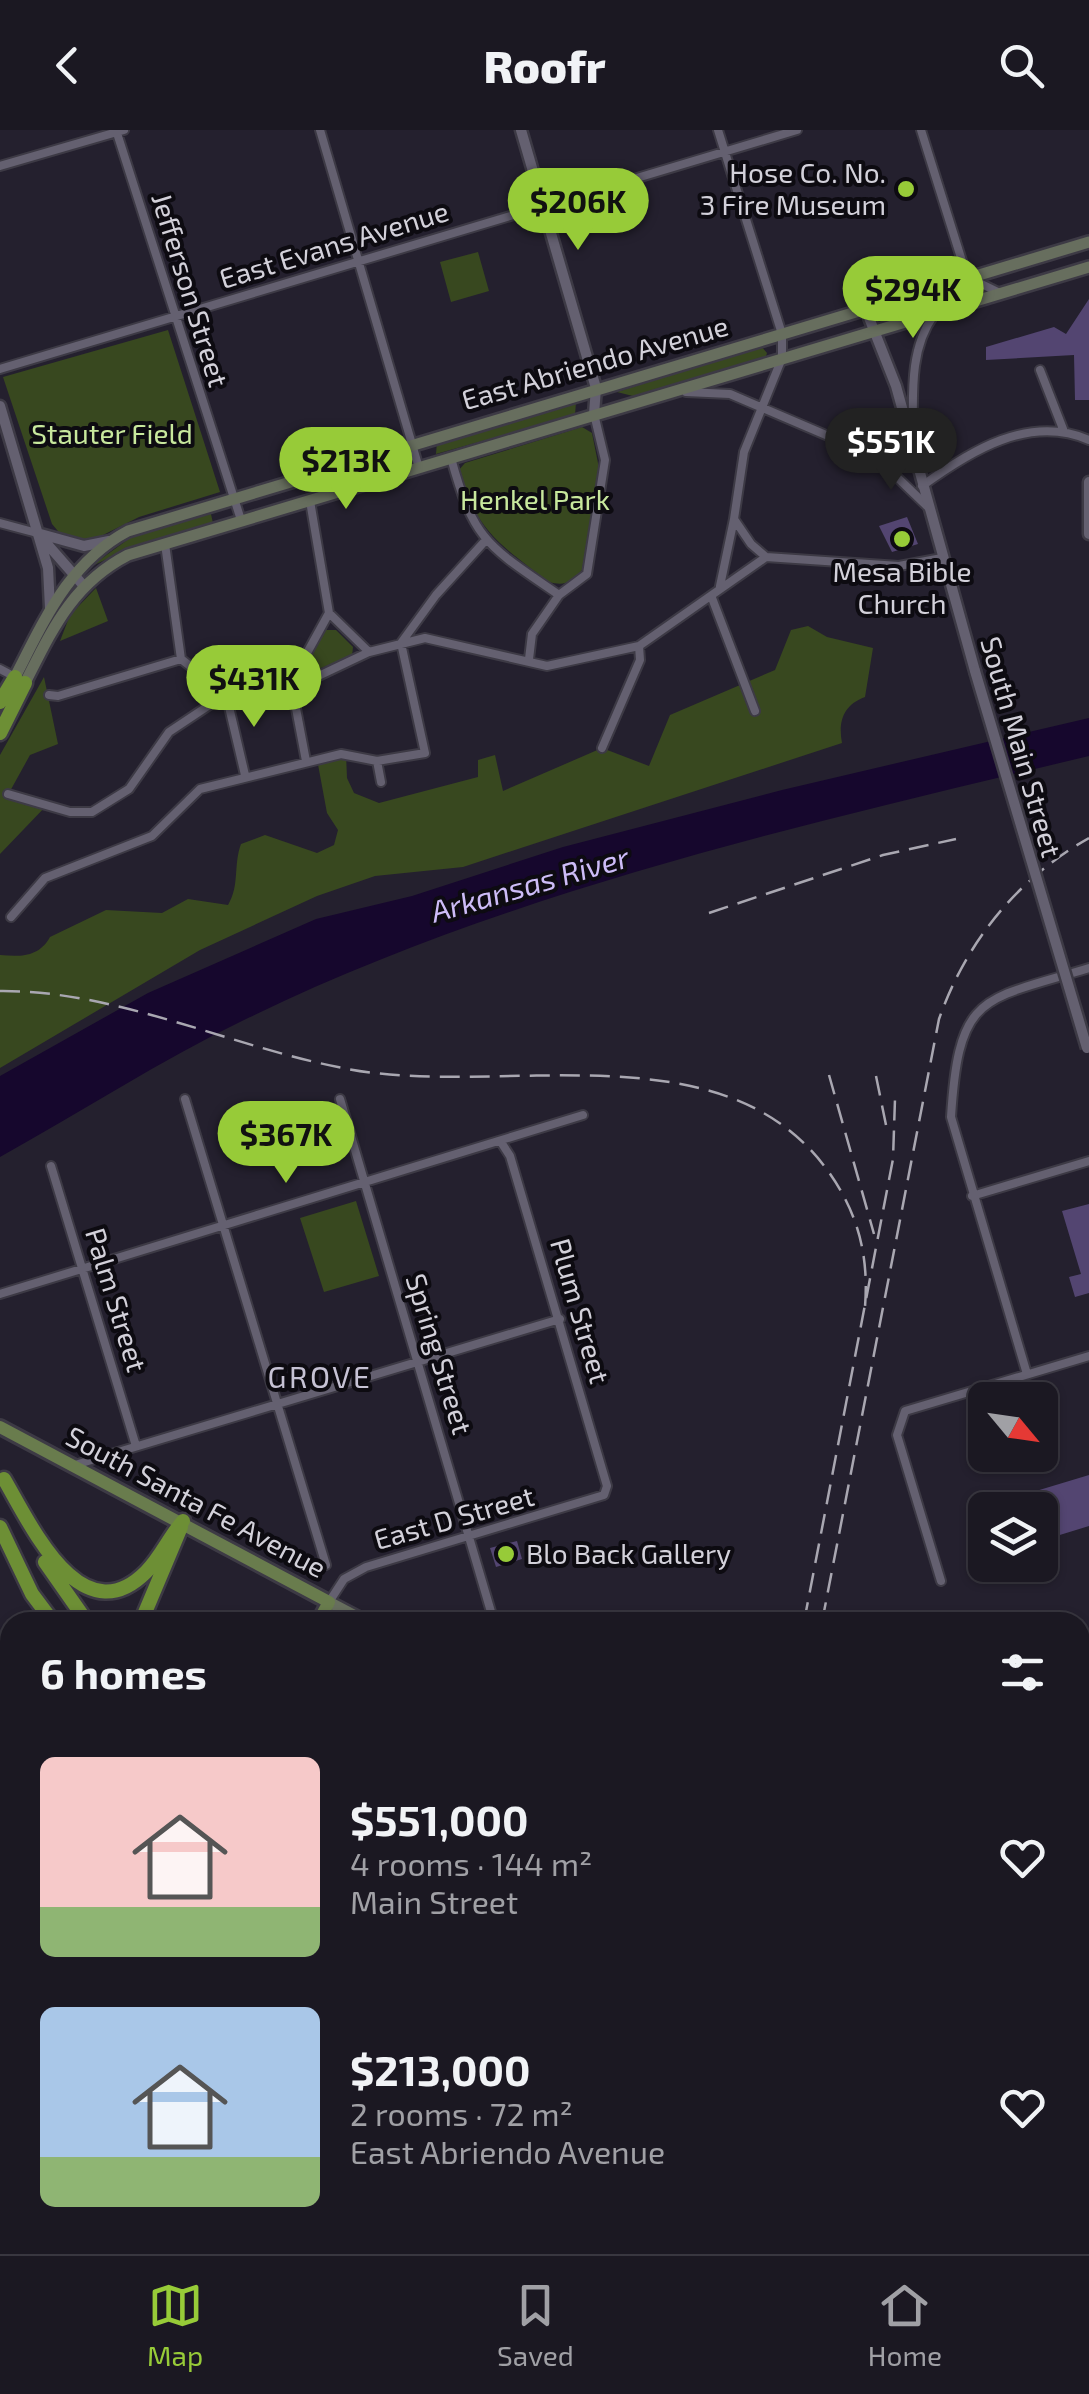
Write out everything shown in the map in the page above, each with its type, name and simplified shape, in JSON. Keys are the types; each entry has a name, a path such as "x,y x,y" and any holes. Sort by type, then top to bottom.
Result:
{"highway":[{"path":"0,733 18,700 20,680"},
{"path":"0,702 20,680"},
{"path":"0,724 18,700"},
{"path":"2,1475 50,1558 75,1582 92,1588 125,1585 144,1575 183,1521"},
{"path":"2,1475 38,1551 80,1612"},
{"path":"146,1612 183,1521"},
{"path":"0,1528 32,1594 46,1612"},
{"path":"0,1644 0,1680"}],"main road":[{"name":"East Abriendo Avenue","path":"78,580 109,540 231,497 1089,242"},
{"name":"East Abriendo Avenue","path":"78,580 128,555 241,520 1089,267"},
{"path":"20,680 50,608 78,580"},
{"path":"20,680 78,580"},
{"name":"South Santa Fe Avenue","path":"1,1425 348,1612"},
{"path":"324,1612 330,1602"}],"street":[{"path":"320,130 419,468"},
{"path":"521,130 596,388 594,414 605,460 582,581 559,595 532,634 529,659"},
{"path":"8,794 70,812 92,812 129,789 170,732 226,694 291,689 368,652 424,638 547,666 639,646 712,598 720,586 744,452 782,358 782,334 718,130"},
{"name":"East Evans Avenue","path":"0,368 796,130"},
{"path":"921,130 967,278 1000,293"},
{"path":"0,166 119,131"},
{"name":"Jefferson Street","path":"119,131 174,317 241,520"},
{"name":"South Main Street","path":"866,310 913,453 1088,1052"},
{"name":"South Main Street","path":"913,453 914,374 921,337 936,311"},
{"path":"1040,370 1063,428"},
{"path":"676,392 730,394 875,456 928,508"},
{"path":"0,406 51,586 50,608"},
{"path":"922,486 984,444 1063,428 1089,440"},
{"path":"875,456 913,453"},
{"path":"450,458 462,501 485,541 559,595"},
{"path":"1089,482 1089,534"},
{"path":"310,501 329,613 368,652"},
{"path":"734,518 750,544 766,556 899,566 942,558"},
{"path":"0,524 84,546 109,540"},
{"path":"37,533 78,580"},
{"path":"11,917 45,878 66,866 140,843 200,789 341,754 376,761 425,753 401,644 436,595 485,541"},
{"path":"165,544 181,658 226,694 244,775"},
{"path":"720,586 766,556"},
{"path":"712,598 755,711"},
{"path":"306,761 291,689 296,666 329,613"},
{"path":"602,748 640,660 639,646"},
{"path":"48,695 58,696 181,658"},
{"path":"0,669 20,680"},
{"path":"376,761 381,782"},
{"path":"1027,1374 952,1117 965,1030 977,1009 994,996 1089,968"},
{"name":"Spring Street","path":"340,1098 491,1612"},
{"path":"184,1099 326,1566"},
{"path":"0,1294 583,1115"},
{"name":"Plum Street","path":"501,1142 510,1156 560,1319 607,1486 604,1495"},
{"path":"972,1196 1089,1160"},
{"name":"Palm Street","path":"52,1166 136,1446"},
{"path":"75,1465 560,1319"},
{"path":"942,1581 897,1435 905,1411 1089,1356"},
{"name":"East D Street","path":"330,1602 340,1583 357,1570 604,1495"}],"green space":[{"path":"478,252 489,291 451,302 440,262"},
{"name":"Stauter Field","path":"168,330 220,492 139,517 89,542 63,537 52,524 3,377"},
{"path":"761,346 767,353 765,359 637,397 617,392"},
{"path":"576,402 575,415 436,454 437,442"},
{"name":"Henkel Park","path":"582,427 592,433 599,468 582,570 567,582 554,583 492,535 473,508 458,471 465,463"},
{"path":"210,510 213,523 130,548 90,567 134,535"},
{"path":"96,588 108,621 60,641 70,615"},
{"path":"808,626 827,637 873,648 865,697 844,715 842,743 463,867 375,876 317,896 200,950 0,1068 0,955 35,952 50,937 106,910 162,913 188,899 228,905 241,844 265,835 317,853 334,845 338,830 327,813 317,759 346,754 347,778 354,793 379,803 478,777 478,760 495,755 503,791 602,748 649,766 670,715 775,670 791,630"},
{"path":"324,630 336,630 353,647 352,656 296,678"},
{"path":"44,677 58,744 30,755 9,793 47,805 0,854 0,755"},
{"path":"356,1201 379,1276 324,1292 300,1218"}],"water":[{"name":"Arkansas River","path":"1089,718 1089,756 659,865 447,934 344,974 213,1036 0,1157 0,1076 148,993 316,919 412,896 563,847 782,790"}],"building":[{"path":"1089,299 1089,400 1075,400 1074,355 986,360 986,347 1054,327 1066,334"},
{"name":"Mesa Bible Church","path":"907,517 918,544 892,552 879,526"},
{"path":"265,1118 274,1144 225,1151 223,1136"},
{"path":"1089,1204 1089,1293 1075,1297 1069,1277 1081,1274 1062,1211"},
{"path":"1089,1475 1089,1526 1058,1536 1058,1492 1036,1491"},
{"name":"Blo Back Gallery","path":"517,1541 522,1559 496,1567 490,1548"}],"railway":[{"path":"824,1612 939,1019 964,964 997,915 1039,872 1089,838"},
{"path":"709,913 883,855 956,839"},
{"path":"0,991 88,1000 348,1069 408,1076 606,1076 670,1082 730,1098 784,1126 828,1171 847,1203 859,1235 865,1270 865,1307"},
{"path":"829,1075 874,1234"},
{"path":"876,1076 886,1125"},
{"path":"806,1612 893,1159 895,1099"}],"place":[{"name":"Hose Co. No. 3 Fire Museum","path":"906,189"},
{"name":"Mesa Bible Church","path":"902,539"},
{"name":"Blo Back Gallery","path":"506,1554"}],"district":[{"name":"GROVE","path":"320,1378"}]}
